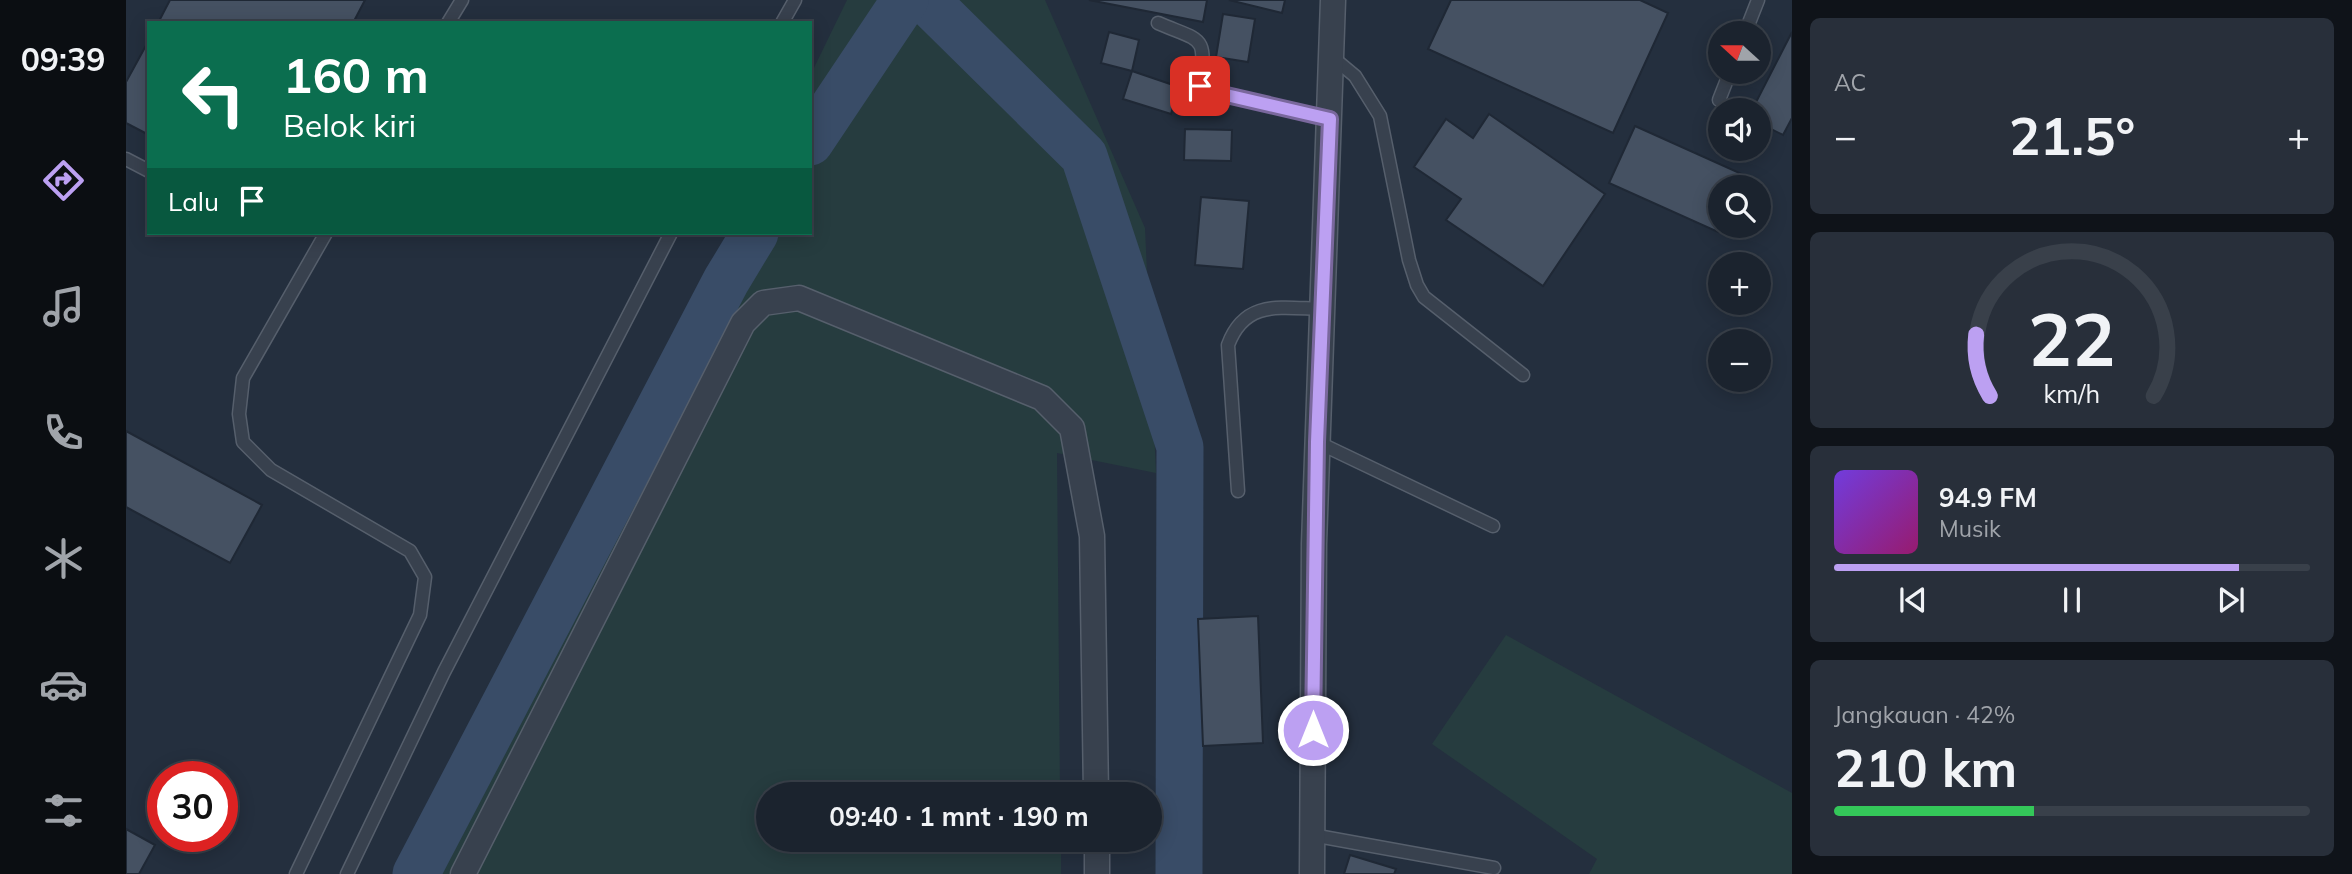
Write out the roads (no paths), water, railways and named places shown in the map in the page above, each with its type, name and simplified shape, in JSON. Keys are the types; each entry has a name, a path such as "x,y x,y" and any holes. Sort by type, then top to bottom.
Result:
{"street":[{"path":"1312,874 1317,442 1333,0"},
{"path":"463,874 743,323 763,303 799,298 1042,398 1072,428 1092,536 1096,782"},
{"path":"1097,852 1097,874"}],"lane":[{"path":"449,21 462,0"},
{"path":"783,21 795,0"},
{"path":"1750,21 1758,0"},
{"path":"1158,23 1197,40 1202,45 1204,54 1200,86 1204,89 1330,119"},
{"path":"1331,56 1355,76 1380,116 1409,260 1424,297 1523,375"},
{"path":"126,159 147,170"},
{"path":"296,874 420,615 425,578 410,551 271,470 243,442 239,414 243,378 325,235"},
{"path":"347,874 444,672 670,235"},
{"path":"1238,491 1227,345 1234,327 1248,315 1269,308 1322,309"},
{"path":"1317,442 1493,526"},
{"path":"1312,835 1494,868"}],"waterway":[{"path":"812,139 905,0"},
{"path":"926,0 1084,156 1180,447 1179,874"},
{"path":"416,874 726,281 754,235"}]}
